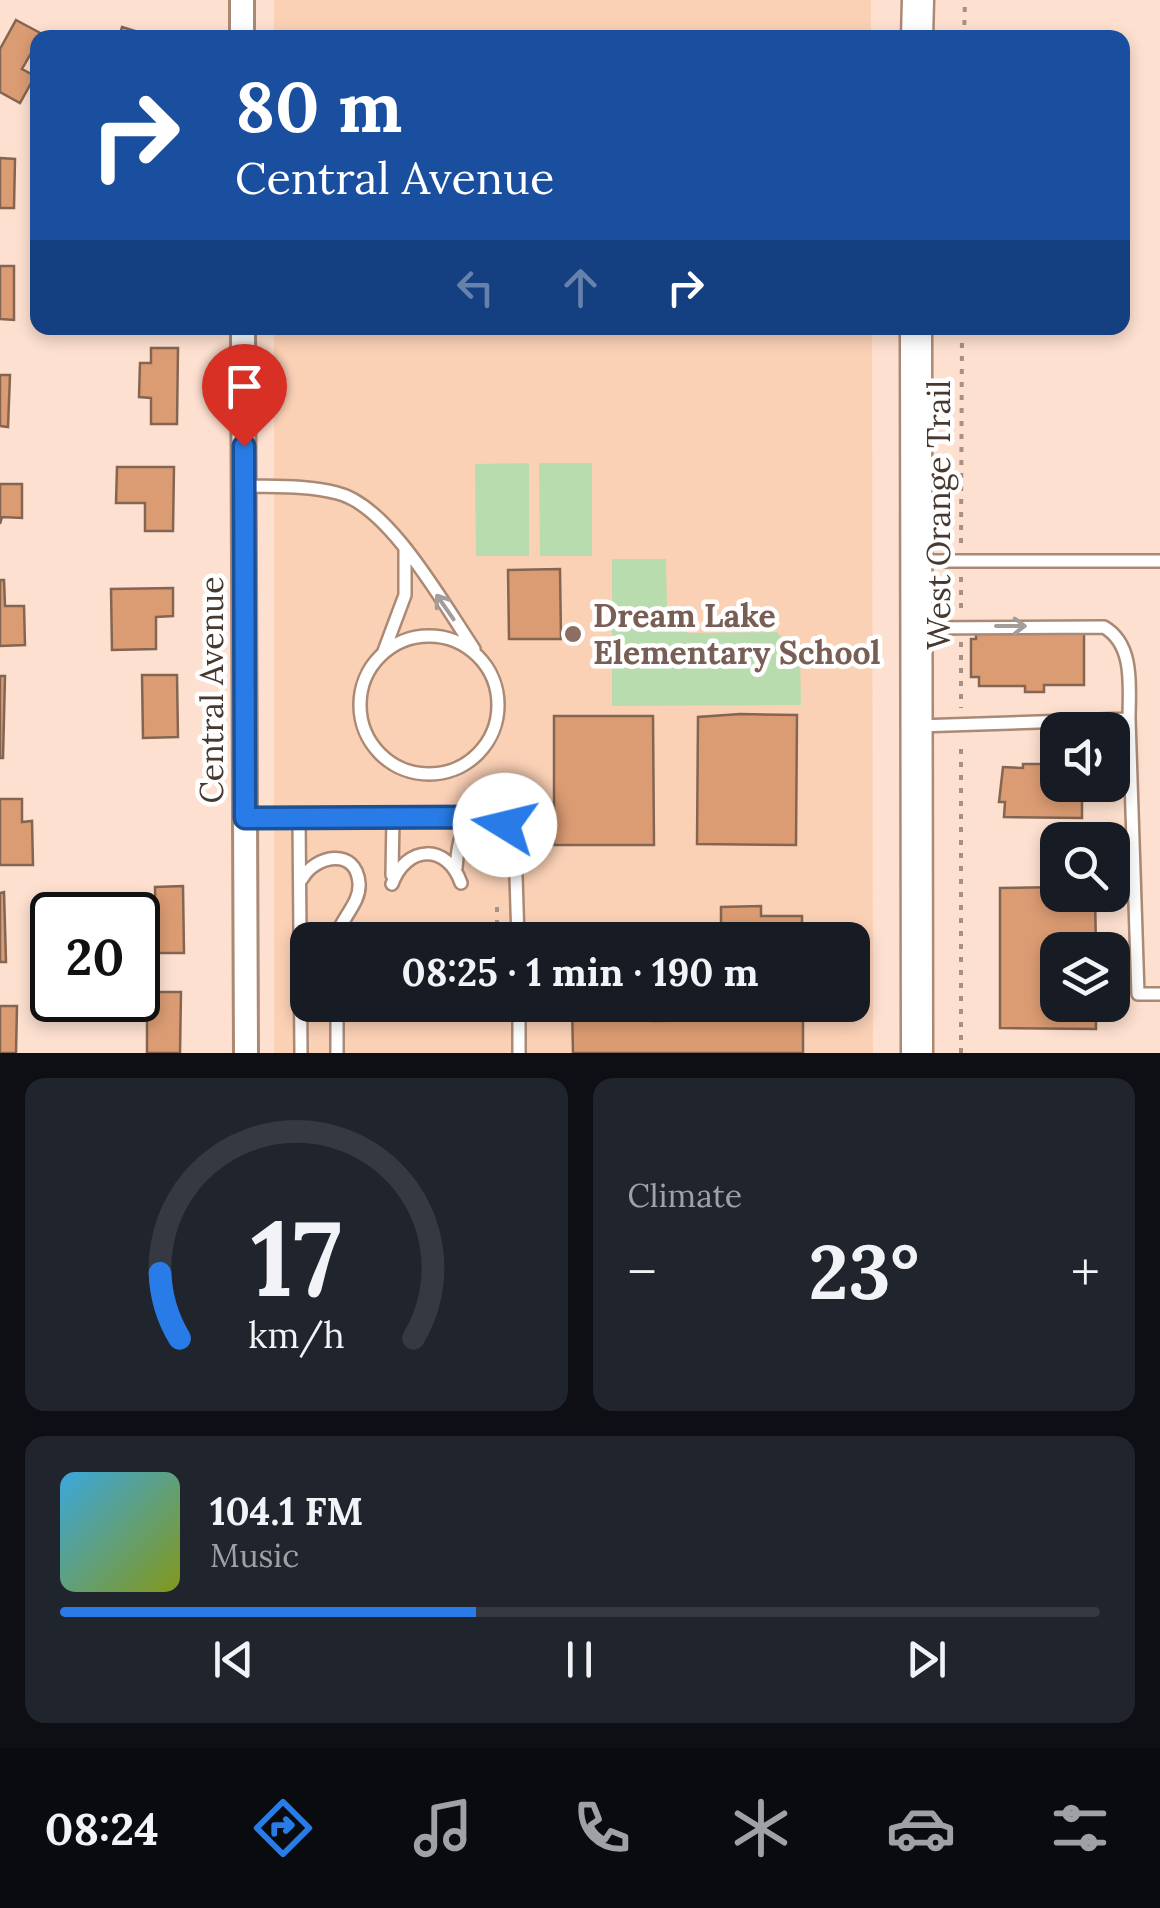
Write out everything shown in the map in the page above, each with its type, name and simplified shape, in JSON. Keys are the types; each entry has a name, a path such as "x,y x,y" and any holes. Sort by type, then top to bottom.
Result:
{"main road":[{"path":"917,30 918,0"},
{"path":"916,335 917,1053"}],"street":[{"path":"242,0 242,30"},
{"name":"Central Avenue","path":"243,335 246,1053"}],"lane":[{"path":"244,486 341,493 370,508 390,528 486,666 496,687 498,710 493,734 479,753 460,768 437,774 415,773 394,765 377,751 365,733 360,712 361,690 369,669 402,641 424,636 448,638 469,648 486,666"},
{"path":"384,653 404,595 404,550"},
{"path":"918,560 1160,561"},
{"path":"918,628 1104,627 1115,634 1126,659 1129,712"},
{"path":"918,726 1040,722"},
{"path":"1130,750 1138,994 1160,994"},
{"path":"245,818 482,817 505,825 515,844 517,922"},
{"path":"461,883 456,868 458,841 468,824 482,817"},
{"path":"300,818 301,1053"},
{"path":"393,818 392,884 398,868 427,853 444,857 456,868"},
{"path":"300,883 308,868 320,860 336,858 347,862 356,872 358,892 340,922"},
{"path":"336,1022 337,1053"},
{"path":"519,1022 519,1053"}],"path":[{"path":"964,30 965,0"},
{"name":"West Orange Trail","path":"961,703 962,335"},
{"path":"961,745 961,1053"},
{"path":"498,892 501,922"}],"shaded area":[{"path":"274,0 871,0 871,30 274,30"},
{"name":"Dream Lake Elementary School","path":"274,335 872,335 873,1053 274,1053"}],"green space":[{"path":"529,463 529,556 476,556 475,464"},
{"path":"539,463 592,463 592,556 540,556"},
{"path":"612,559 666,559 667,607 688,633 777,632 800,656 801,705 612,706"}],"building":[{"path":"16,20 35,30 30,30 30,55 22,69 30,73 30,85 20,103 0,92 0,49"},
{"path":"0,158 15,159 14,208 0,208"},
{"path":"0,266 14,266 14,320 0,319"},
{"path":"151,348 178,348 177,424 151,424 151,398 139,397 140,363 151,363"},
{"path":"0,375 10,375 8,427 0,426"},
{"path":"117,467 174,467 173,531 145,531 145,503 116,503"},
{"path":"0,484 22,484 22,518 2,517 0,524"},
{"path":"560,569 561,639 509,639 508,570"},
{"path":"0,580 4,580 5,606 24,606 25,645 0,646"},
{"path":"173,588 173,616 156,617 156,649 112,650 111,589"},
{"path":"1084,630 1084,685 1044,685 1044,692 1025,692 1025,686 979,686 979,677 971,677 971,639 976,639 976,631"},
{"path":"142,675 177,675 178,737 143,738"},
{"path":"0,676 5,676 3,758 0,758"},
{"path":"797,715 796,845 697,844 698,717"},
{"path":"554,716 653,716 654,845 554,845"},
{"path":"1023,764 1040,764 1040,802 1082,802 1082,818 1004,817 1005,802 999,802 1003,767 1023,768"},
{"path":"0,799 22,799 22,822 32,821 33,865 0,865"},
{"path":"183,886 184,953 160,953 160,892 155,892 155,887"},
{"path":"1040,887 1040,912 1095,912 1096,932 1040,932 1040,1022 1096,1022 1096,1029 1000,1028 1000,888"},
{"path":"4,892 6,962 0,962 0,893"},
{"path":"761,906 761,916 802,916 802,922 721,922 721,907"},
{"path":"160,992 181,992 180,1053 147,1053 147,1022 160,1022"},
{"path":"0,1006 17,1006 16,1053 0,1053"},
{"path":"572,1022 803,1022 803,1053 573,1053"}],"place":[{"name":"Dream Lake Elementary School","path":"573,634"}],"route":[{"path":"244,446 245,818 482,817 505,825"}]}
